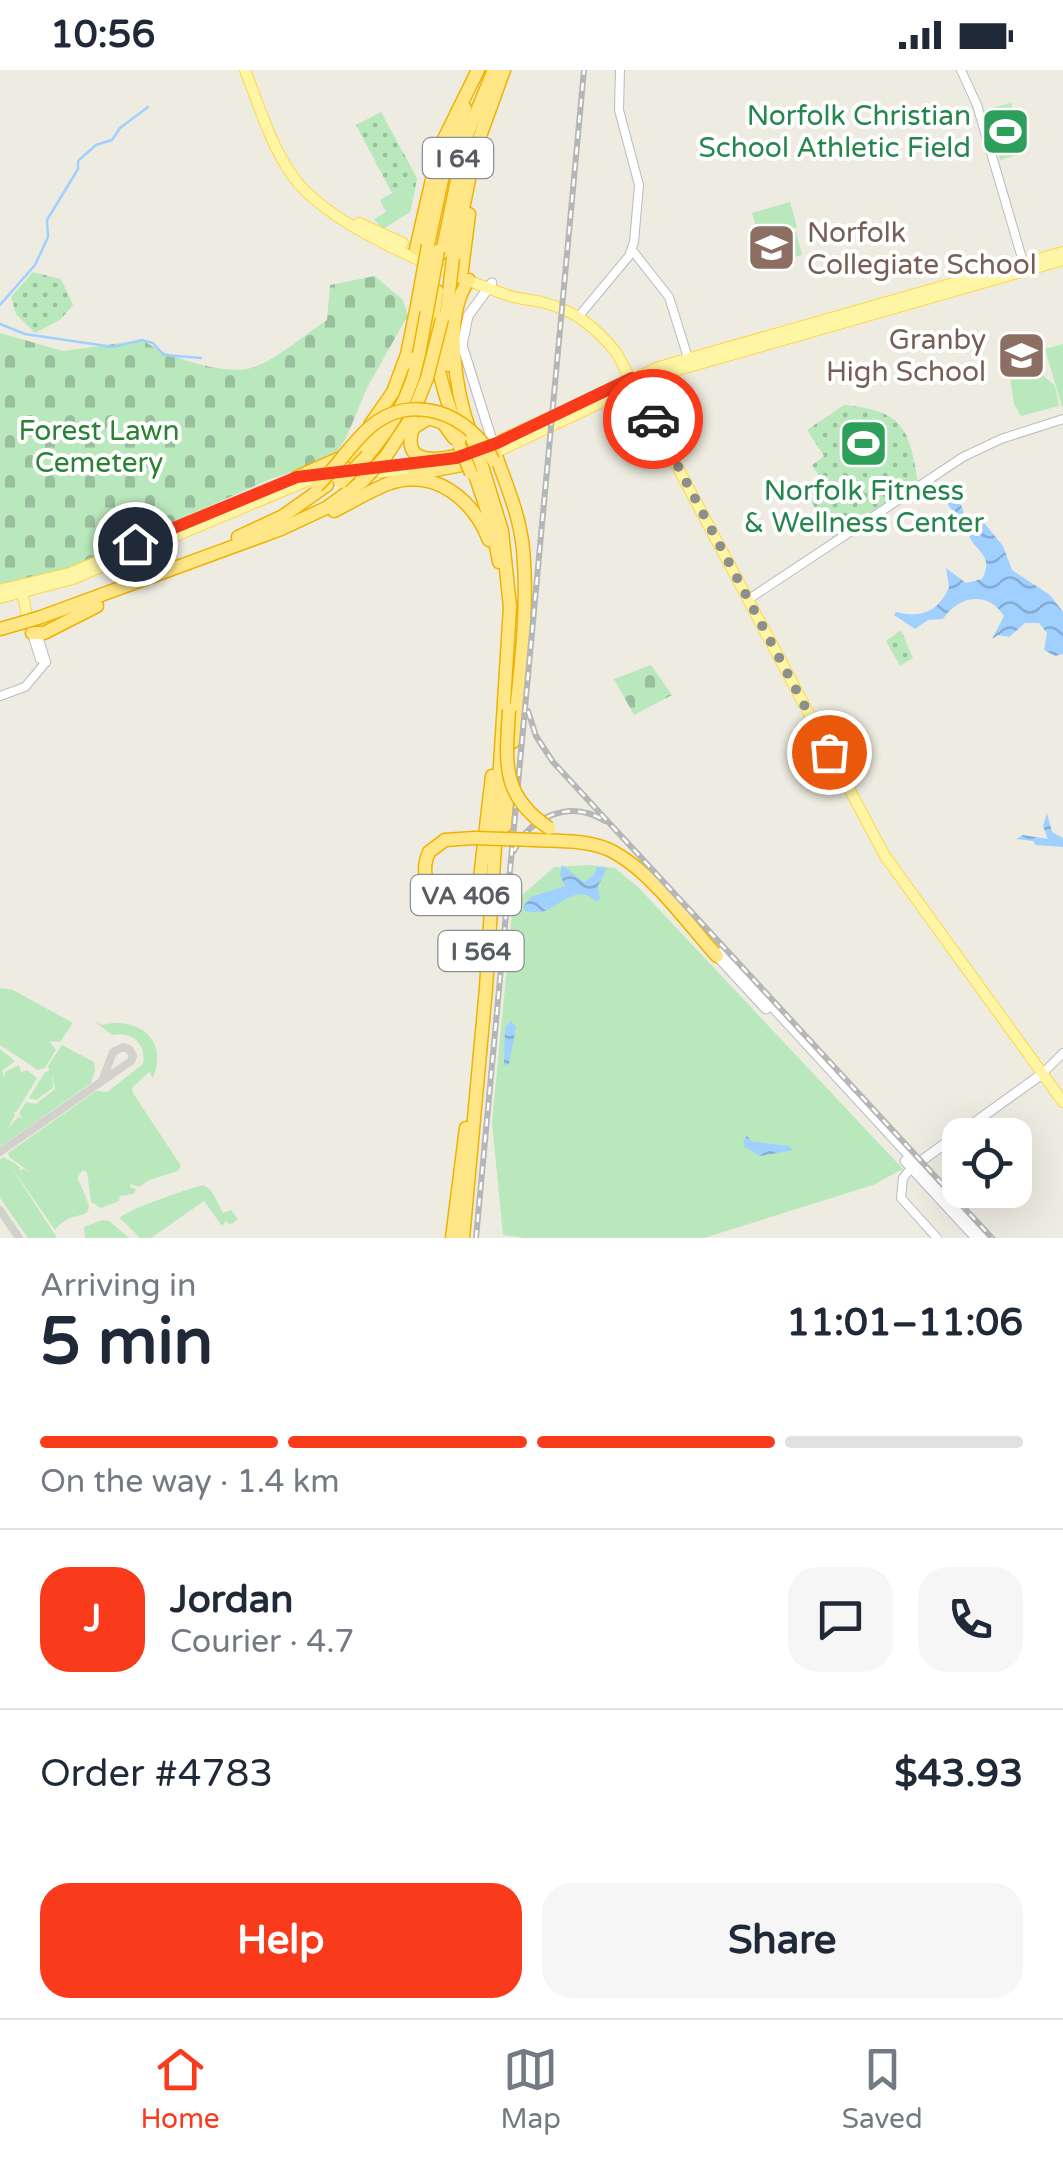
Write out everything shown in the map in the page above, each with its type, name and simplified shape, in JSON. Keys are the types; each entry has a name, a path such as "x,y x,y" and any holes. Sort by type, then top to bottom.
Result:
{"highway":[{"path":"455,278 432,252 466,137 493,70"},
{"name":"I 64","path":"422,374 413,356 432,252 476,150 504,70"},
{"name":"I 64","path":"360,457 413,356 446,160 479,74"},
{"path":"498,85 476,166 445,327 453,388 497,511 508,566 513,616 510,706"},
{"path":"455,278 433,321 435,353 478,454"},
{"name":"I 64","path":"40,613 312,516 363,481 386,456 411,418 455,278"},
{"path":"421,304 432,368 510,511 524,579 509,783 486,991"},
{"path":"297,477 340,458 386,404 413,356"},
{"name":"I 64","path":"0,629 20,619 172,571 308,506 395,419 422,374"},
{"path":"239,539 328,484 368,428 387,416 409,410 438,411 457,418 477,434 501,580"},
{"path":"358,499 391,478 478,454"},
{"path":"239,539 259,543 402,481 427,481 452,490 471,507 482,524 501,580"},
{"path":"486,991 509,622 508,566"},
{"path":"35,634 172,571"},
{"path":"510,706 524,579"},
{"name":"I 564","path":"459,1238 492,776 501,580"},
{"name":"I 64","path":"0,620 20,619"},
{"name":"VA 406","path":"510,706 506,764 510,784 522,805 549,828 620,850 643,867 719,954"},
{"name":"VA 406","path":"492,776 480,878 462,896 437,893 424,872 429,852 445,840 474,838 535,840 586,843 623,858 719,954"},
{"name":"I 564","path":"459,1238 486,991"}],"main road":[{"path":"248,70 286,155 307,186 346,216 432,252 455,278 482,290 482,298"},
{"path":"1025,267 1063,252"},
{"path":"22,591 297,477 478,454 634,381 689,362 1025,267 1063,260"},
{"path":"455,278 562,308 580,316 608,342 634,381 896,874 1063,1102"},
{"path":"478,454 481,411 462,345 465,322 490,285"},
{"path":"607,326 608,342"},
{"path":"0,594 73,580 307,481 478,454"},
{"path":"22,591 35,634"},
{"name":"VA 406","path":"719,954 976,1238"},
{"path":"912,1169 1042,1074"},
{"name":"VA 406","path":"912,1169 985,1238"}],"street":[{"path":"580,316 632,250 640,185 620,116 620,70"},
{"path":"962,70 977,105 1025,267"},
{"path":"632,250 669,297 689,362"},
{"path":"749,599 964,457 1001,439 1063,419"},
{"path":"35,634 40,660 46,662"},
{"path":"35,634 46,662"},
{"path":"38,654 34,664 40,671"},
{"path":"0,696 25,688 46,662"},
{"path":"1042,1074 1063,1053"},
{"path":"912,1169 900,1188 901,1198 938,1238"}],"green space":[{"name":"Norfolk Christian School Athletic Field","path":"1011,103 1027,152 1000,160 985,110"},
{"path":"381,112 417,178 413,200 405,186 392,193 356,125"},
{"path":"405,186 413,200 410,212 383,229 374,219 386,212 380,200"},
{"path":"790,202 797,227 759,238 752,213"},
{"path":"796,232 802,255 766,264 760,242"},
{"path":"33,272 61,279 73,305 60,320 35,333 16,314 11,297"},
{"name":"Forest Lawn Cemetery","path":"375,276 403,300 408,315 335,455 68,568 0,585 0,333 63,351 143,340 197,364 243,369 272,358 327,320 330,285"},
{"path":"1063,344 1063,406 1062,407 1045,349"},
{"path":"1037,370 1055,386 1059,406 1021,416 1014,404 1010,377"},
{"path":"844,405 879,412 900,425 911,448 918,482 833,539 804,489 821,479 812,465 824,456 807,430"},
{"path":"901,630 913,658 900,666 886,641"},
{"path":"651,665 672,695 634,715 614,679"},
{"path":"554,867 615,868 638,887 903,1169 873,1185 704,1238 503,1235 492,1123 513,903"},
{"path":"0,988 13,990 73,1023 60,1042 49,1041 56,1050 45,1068 38,1070 0,1045"},
{"path":"93,1020 102,1025 127,1024 138,1028 153,1042 157,1064 153,1078 149,1072 132,1088 133,1093 181,1166 178,1171 139,1187 131,1184 136,1189 134,1194 120,1196 119,1201 101,1208 91,1202 87,1172 83,1170 77,1178 88,1211 55,1230 8,1162 57,1238 28,1238 0,1198 0,1159 4,1157 20,1167 19,1171 31,1173 8,1153 96,1091 107,1092 143,1064 143,1050 136,1040 112,1035"},
{"path":"62,1045 94,1062 91,1083 0,1147 0,1049 15,1061 2,1071 4,1078 5,1072 19,1065 21,1072 27,1070 37,1078 13,1113 7,1130 18,1117 22,1118 19,1113 26,1102 36,1104 55,1089 52,1073 53,1088 36,1100 29,1098"},
{"path":"203,1185 211,1190 223,1213 231,1210 238,1219 222,1226 204,1201 151,1238 140,1238 120,1218 145,1205"},
{"path":"109,1221 129,1238 85,1238 84,1227"}],"water":[{"path":"934,481 946,498 961,505 966,519 981,519 1003,546 1012,570 1050,595 1063,612 1063,654 1055,656 1044,650 1047,633 1039,623 1025,623 1009,637 998,635 992,639 1004,616 982,599 965,601 943,619 928,620 915,629 894,615 920,614 934,608 949,587 946,568 966,583 982,579 986,570 985,558 967,530 956,522"},
{"path":"1047,813 1052,832 1063,838 1063,847 1016,839 1023,835 1048,839 1043,826"},
{"path":"562,865 584,882 597,867 607,868 598,886 600,899 575,895 542,912 525,911 523,907 531,897 565,886 560,875"},
{"path":"511,1021 516,1027 509,1064 504,1065 505,1028"},
{"path":"747,1136 751,1141 789,1146 793,1150 760,1156 745,1147 743,1141"}],"waterway":[{"path":"0,305 35,265 48,237 47,220 78,169 78,161 96,145 112,140 120,128 148,107"},
{"path":"0,324 25,334 113,347 142,340 153,343 164,355 201,358"}],"taxiway":[{"path":"0,1152 131,1061 129,1049 123,1047 113,1052 102,1081"},
{"path":"0,1210 19,1238"}],"railway":[{"path":"476,1238 584,70"},
{"path":"528,711 536,736 553,762 992,1238"},
{"path":"514,851 530,828 553,815 578,811 605,821"}],"way so far":[{"path":"653,419 829,752"}],"place":[{"name":"Norfolk Christian School Athletic Field","path":"1006,131"},
{"name":"Norfolk Collegiate School","path":"772,248"},
{"name":"Granby High School","path":"1021,355"},
{"name":"Norfolk Fitness & Wellness Center","path":"864,443"}],"route":[{"path":"135,544 297,477 330,470 456,458 497,443 632,378 653,419"}]}
